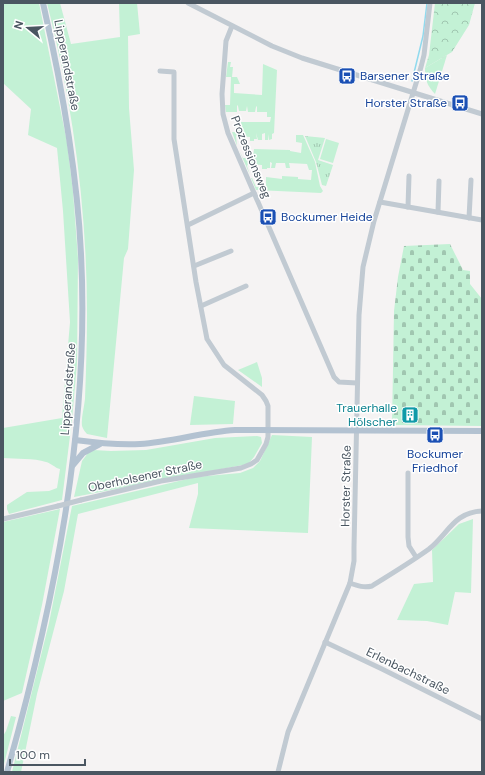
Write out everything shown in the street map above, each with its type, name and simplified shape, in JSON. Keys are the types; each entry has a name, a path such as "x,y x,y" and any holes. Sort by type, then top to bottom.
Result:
{"main road":[{"name":"Lipperandstraße","path":"7,772 41,638 64,520 75,440 82,349 82,254 77,194 58,75 43,3"},
{"path":"75,440 101,443 140,444 215,431 482,431"},
{"path":"72,468 83,453 101,443"}],"street":[{"path":"188,3 232,26 302,58 482,114"},
{"name":"Horster Straße","path":"278,772 288,732 350,583 354,561 357,382 361,288 368,242 424,55 430,3"},
{"name":"Prozessionsweg","path":"232,26 225,45 222,94 222,109 228,134 334,377 339,382 357,382"},
{"path":"160,71 174,72 174,139 207,339 216,354 232,371 264,398 268,406 268,430"},
{"path":"408,207 410,176"},
{"path":"469,218 471,180"},
{"path":"438,212 439,181"},
{"path":"188,225 254,193"},
{"path":"380,202 482,220"},
{"path":"194,266 231,251"},
{"path":"201,306 246,286"},
{"name":"Oberholsener Straße","path":"3,519 161,481 241,468 257,460 266,444 268,430"},
{"path":"408,473 408,537 409,546 416,557"},
{"path":"350,583 360,587 368,588 372,586 429,548 457,519 468,513 482,511"},
{"name":"Erlenbachstraße","path":"325,642 482,719"}],"green space":[{"path":"3,3 39,3 67,142 73,192 78,258 77,363 72,420 62,500 9,514 7,505 27,492 49,491 57,488 60,469 48,463 31,459 3,458 3,428 62,418 70,322 63,211 57,148 28,135 31,109 3,83"},
{"path":"47,3 60,3 71,44 120,37 119,3 137,3 140,34 128,36 129,108 134,170 128,249 124,258 107,438 87,434 82,426 85,399 87,314 81,196 71,118"},
{"path":"435,3 475,3 469,25 452,52 425,68 429,55"},
{"path":"447,55 435,94 427,82 425,68"},
{"path":"228,62 231,62 230,67 233,67 232,77 237,77 240,84 234,84 234,93 262,95 263,64 277,70 274,133 272,134 272,139 269,140 269,134 268,140 265,140 265,133 262,134 262,140 258,140 256,133 257,139 254,139 254,141 250,141 250,137 236,136 237,146 232,132 236,132 236,122 270,122 271,117 267,117 267,112 257,112 257,106 255,112 248,112 247,106 246,111 239,111 237,105 237,112 226,112 225,105 230,105 231,77 226,77"},
{"path":"296,135 303,135 315,162 320,186 323,191 321,193 256,190 251,178 256,187 266,186 266,177 282,179 282,176 298,177 298,179 311,180 312,170 309,170 307,164 289,163 290,168 286,168 285,163 276,163 275,168 271,168 272,163 270,162 270,168 262,169 262,165 248,164 247,166 250,175 239,150 243,158 253,158 254,149 290,150 301,153 302,143 296,142"},
{"path":"305,136 325,138 318,160 333,165 326,186 322,185 316,162"},
{"path":"326,139 339,143 333,163 320,159"},
{"path":"450,244 463,270 470,271 470,284 482,299 482,426 392,425 394,311 398,277 404,246"},
{"path":"257,362 262,378 262,387 238,370"},
{"path":"194,396 235,401 233,424 190,425"},
{"path":"272,435 312,437 308,533 189,528 198,494 198,483 78,514 64,591 37,694 21,772 12,772 49,623 72,506 196,477 240,473 253,468 260,461"},
{"path":"261,437 262,443 248,464 74,497 82,461 88,453 93,450 146,450 215,438"},
{"path":"60,509 42,605 22,693 3,701 3,522"},
{"path":"473,519 471,593 455,592 448,625 427,621 397,620 414,584 433,582 432,550 459,524"},
{"path":"11,716 16,717 3,768 3,736"}],"waterway":[{"path":"412,81 423,36 427,3"}],"place":[{"name":"Barsener Straße","path":"347,76"},
{"name":"Horster Straße","path":"460,103"},
{"name":"Bockumer Heide","path":"268,217"},
{"name":"Trauerhalle Hölscher","path":"410,415"},
{"name":"Bockumer Friedhof","path":"435,435"}]}
